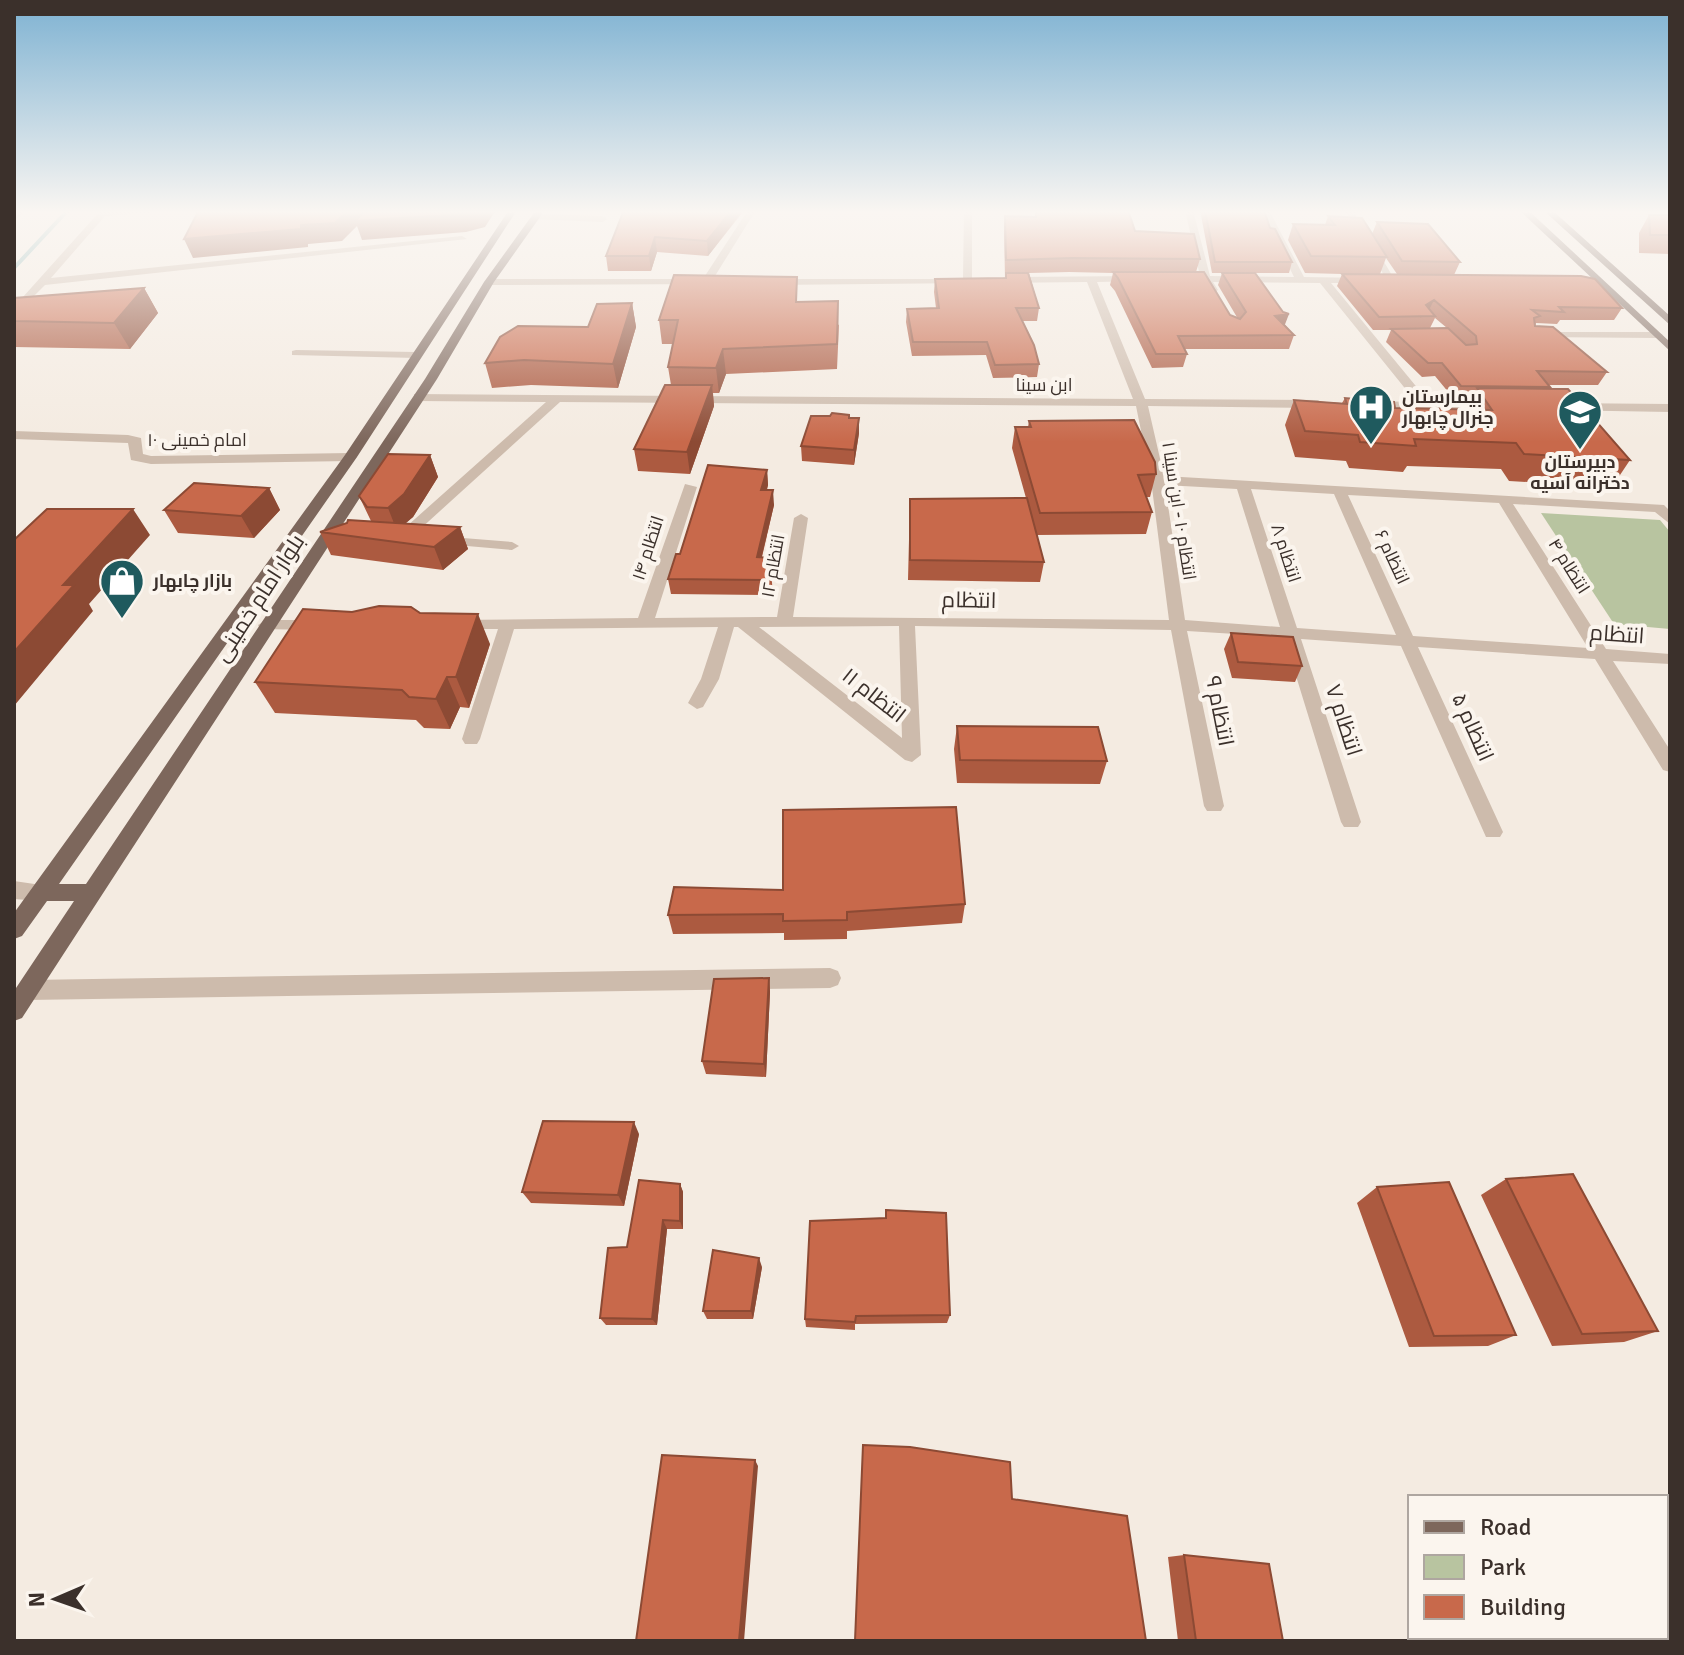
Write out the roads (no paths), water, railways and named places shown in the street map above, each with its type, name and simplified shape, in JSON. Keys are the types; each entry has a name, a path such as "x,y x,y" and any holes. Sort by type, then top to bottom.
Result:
{"main road":[{"name":"بلوار امام خمینی","path":"14,930 350,457 461,287"},
{"name":"بلوار امام خمینی","path":"14,1011 266,625 334,535 340,515 486,287"},
{"path":"1607,287 1670,348"},
{"path":"1632,287 1670,322"},
{"path":"307,515 340,515"},
{"path":"41,892 92,893"}],"street":[{"path":"14,313 37,287"},
{"name":"انتظام ۱۰ - ابن سینا ۱","path":"1094,287 1141,403 1158,480 1178,625"},
{"path":"1210,287 1220,303"},
{"path":"1329,287 1425,405"},
{"path":"1534,335 1657,335"},
{"path":"1369,336 1385,336"},
{"path":"296,353 416,355"},
{"name":"ابن سینا","path":"418,397 1330,404"},
{"path":"512,546 394,538 555,400"},
{"path":"1362,405 1501,406"},
{"path":"1547,406 1670,408"},
{"name":"امام خمینی ۱۰","path":"14,435 128,439 136,441 136,457 151,460 350,457"},
{"path":"1158,480 1659,508 1670,520"},
{"name":"انتظام ۸","path":"1243,485 1290,633"},
{"name":"انتظام ۱۴","path":"645,622 690,487"},
{"name":"انتظام ۶","path":"1339,490 1408,640"},
{"name":"انتظام ۴","path":"1503,499 1670,765"},
{"name":"انتظام ۱۲","path":"784,621 801,518"},
{"path":"697,703 734,620"},
{"name":"انتظام","path":"447,624 734,620 1178,625 1670,659"},
{"name":"انتظام ۱۱","path":"734,620 912,755 907,621"},
{"path":"471,739 508,623"},
{"path":"266,625 341,625"},
{"name":"انتظام ۹","path":"1178,625 1214,806"},
{"name":"انتظام ۷","path":"1290,633 1351,822"},
{"name":"انتظام ۵","path":"1408,640 1493,832"},
{"path":"14,890 41,892"},
{"path":"28,990 830,978"}],"place":[{"name":"بیمارستان جنرال چابهار","path":"1371,446"},
{"name":"دبیرستان دخترانه آسیه","path":"1580,451"},
{"name":"بازار چابهار","path":"122,620"}]}
